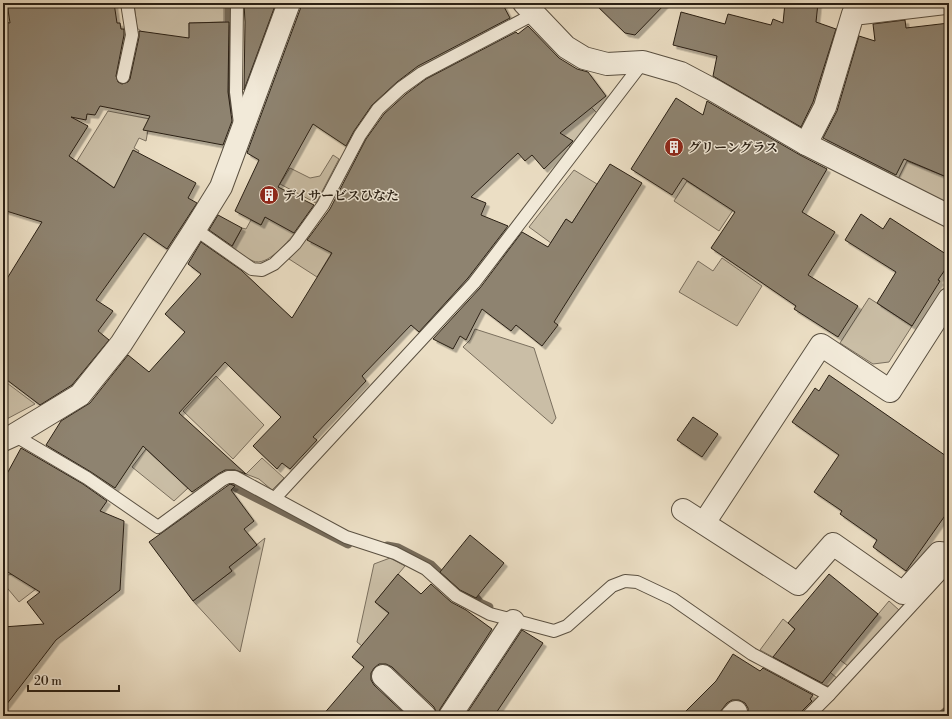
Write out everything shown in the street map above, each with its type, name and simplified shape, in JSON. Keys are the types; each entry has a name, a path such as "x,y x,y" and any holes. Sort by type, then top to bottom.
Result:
{"street":[{"path":"8,438 80,395 121,344 221,187 289,3"},
{"path":"806,144 825,107 853,14 946,3"},
{"path":"527,6 566,47 584,58 608,64 643,62 681,73 806,144 949,216"},
{"path":"704,523 821,344 890,391 949,299"},
{"path":"683,510 798,584 833,544 903,593 939,553 949,554"},
{"path":"450,716 513,621"},
{"path":"382,676 425,716"}],"lane":[{"path":"123,77 132,35 127,3"},
{"path":"237,3 236,92 241,132"},
{"path":"195,229 252,269 262,270 274,264 295,244 323,205 360,135 378,108 401,88 422,73 527,6"},
{"path":"275,498 474,283 643,62"},
{"path":"8,438 87,478 158,527 222,480 228,477 235,477 346,537 395,553 426,569 456,596 490,614 554,631 567,626 612,586 625,580 637,582 673,599 752,654 829,695"},
{"path":"808,716 949,565"}],"shaded area":[{"path":"134,3 224,3 224,22 189,23 190,89 130,80 132,60 139,55 142,32 137,28"},
{"path":"590,106 598,114 571,148 557,133"},
{"path":"108,111 150,119 146,141 139,138 134,148 139,151 118,189 77,161"},
{"path":"333,155 339,159 316,203 280,184 290,168 310,178 320,176"},
{"path":"907,161 949,178 949,205 898,179"},
{"path":"574,170 597,184 572,223 566,219 551,243 529,227"},
{"path":"687,181 704,192 711,181 741,198 719,231 674,201"},
{"path":"265,217 295,233 276,253 264,261 253,261 232,247 242,228 246,229 251,220 261,225"},
{"path":"307,238 332,252 317,277 289,259"},
{"path":"722,258 762,286 737,326 679,292 698,261 713,271"},
{"path":"869,298 912,326 889,362 873,364 840,343"},
{"path":"475,329 534,348 556,418 552,424 463,347 470,340"},
{"path":"216,376 264,425 233,459 183,411"},
{"path":"3,380 35,404 3,421"},
{"path":"146,449 188,488 174,501 132,467"},
{"path":"262,458 284,478 272,490 259,479 246,474"},
{"path":"265,538 240,652 193,601 232,571 229,567"},
{"path":"390,558 405,566 375,602 400,622 373,655 357,642 374,564"},
{"path":"71,562 19,602 3,583 3,576"},
{"path":"889,601 899,610 848,666 840,660"},
{"path":"783,619 795,629 781,647 809,654 838,679 832,685 826,686 760,650"}],"building":[{"path":"7,3 114,3 117,23 120,23 121,29 124,29 116,76 118,82 122,84 128,82 130,79 139,31 189,38 189,23 229,22 228,92 232,121 223,145 143,130 150,116 100,106 95,115 87,114 86,120 71,117 88,126 69,156 114,188 133,150 196,183 188,198 197,203 167,249 144,233 96,300 113,311 98,331 109,340 72,385 40,405 3,377 3,285 42,222 3,210 3,22 10,23"},
{"path":"244,3 276,3 244,90 245,22"},
{"path":"301,3 502,3 510,18 418,66 397,82 372,105 354,131 346,146 313,124 278,187 314,205 294,233 265,217 261,225 235,211 259,160 247,153 301,7"},
{"path":"594,3 666,3 635,35 625,33"},
{"path":"785,3 818,3 816,22 836,29 813,102 801,127 713,76 717,56 673,45 681,12 725,24 728,14 771,25 773,19 783,23"},
{"path":"905,20 906,28 949,23 949,178 904,159 896,175 823,138 837,111 859,36 875,41 873,24"},
{"path":"528,26 559,58 577,69 588,72 606,96 560,133 573,141 544,169 532,155 525,161 518,153 471,197 486,203 481,215 508,226 468,278 419,332 411,325 362,376 366,381 313,437 317,440 290,469 282,463 277,469 253,446 281,417 225,362 179,413 246,474 235,470 225,470 192,492 143,446 115,488 46,445 61,421 90,403 128,355 149,372 185,332 165,314 201,274 188,264 201,242 241,270 292,318 332,253 307,240 330,209 366,139 384,114 406,94 426,79 516,32 518,34"},
{"path":"676,98 703,115 707,101 827,169 802,212 835,232 808,275 858,306 838,337 794,309 796,306 711,248 735,212 683,178 672,195 631,169"},
{"path":"610,164 642,183 554,322 558,325 542,346 516,325 511,331 482,309 466,340 460,336 453,349 433,339 480,288 522,232 548,247 566,219 572,223"},
{"path":"861,214 883,229 890,218 949,256 949,264 938,280 940,281 912,326 877,303 896,272 845,240"},
{"path":"218,215 242,228 232,246 209,230"},
{"path":"829,375 949,458 949,510 906,571 873,547 877,540 840,514 842,511 814,492 839,455 792,422 815,388 819,391"},
{"path":"693,417 718,434 702,457 677,440"},
{"path":"21,448 83,484 107,501 100,511 124,521 120,590 56,640 3,709 3,627 44,624 27,602 40,592 3,569 3,481"},
{"path":"230,484 235,486 231,490 254,521 244,529 257,545 229,567 232,571 193,601 149,542"},
{"path":"470,535 504,563 476,598 460,590 440,572"},
{"path":"398,574 421,594 431,584 451,602 466,610 492,629 440,709 438,716 434,707 392,667 386,664 379,664 371,673 371,680 374,685 407,716 322,716 364,667 352,657 389,613 375,602"},
{"path":"829,574 878,614 822,683 773,657 795,629 788,623"},
{"path":"522,630 543,643 494,716 465,716"},
{"path":"733,654 760,671 763,668 813,695 810,699 812,701 797,716 748,716 748,708 745,703 739,700 732,700 727,703 720,712 720,716 681,716 716,681"}],"waterway":[{"path":"229,3 229,110"},
{"path":"233,486 348,544"},
{"path":"387,546 398,548 431,565 444,578"},
{"path":"454,587 458,591 476,598 480,603 489,607"},
{"path":"941,716 949,709"}],"place":[{"name":"グリーングラス","path":"674,147"},
{"name":"デイサービスひなた","path":"269,195"}]}
